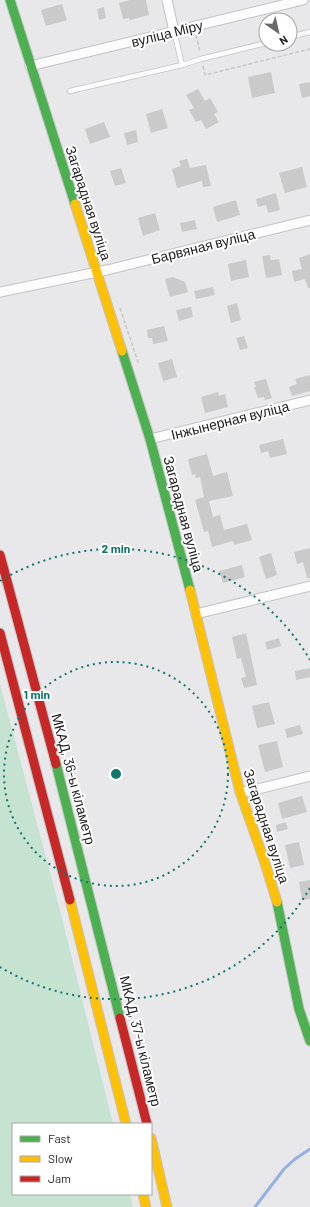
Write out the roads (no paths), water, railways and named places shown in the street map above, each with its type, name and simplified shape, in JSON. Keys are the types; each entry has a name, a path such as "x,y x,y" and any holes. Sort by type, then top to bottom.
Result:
{"main road":[{"name":"Загарадная вуліца","path":"10,0 150,440 196,614 240,792 264,860 278,907 299,1009 310,1041"},
{"name":"МКАД, 36-ы кіламетр","path":"0,555 108,964"},
{"path":"0,633 88,970 126,1123"},
{"name":"МКАД, 37-ы кіламетр","path":"108,964 147,1123"},
{"path":"152,1142 167,1207"},
{"path":"143,1195 146,1207"}],"street":[{"path":"168,0 174,31"},
{"name":"вуліца Міру","path":"30,66 303,0"},
{"name":"Барвяная вуліца","path":"0,292 96,272 310,220"},
{"name":"Інжынерная вуліца","path":"150,440 310,400"},
{"path":"196,614 310,586"},
{"path":"240,792 250,791 310,776"}],"lane":[{"path":"174,31 182,65"},
{"path":"298,35 310,32"},
{"path":"70,91 182,65 201,58 258,45"}],"waterway":[{"path":"255,1207 284,1169 295,1159 310,1149"}]}
